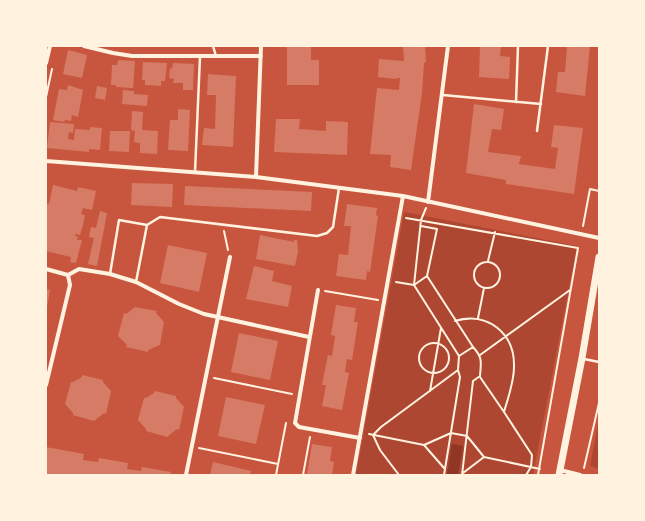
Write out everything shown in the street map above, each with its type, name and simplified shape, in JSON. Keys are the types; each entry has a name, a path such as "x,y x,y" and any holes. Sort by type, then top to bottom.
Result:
{"main road":[{"path":"559,473 582,358 599,258"}],"street":[{"path":"46,63 50,46"},
{"path":"84,46 132,56 261,56"},
{"path":"256,177 261,46"},
{"path":"428,202 443,95 448,46"},
{"path":"46,161 256,177 339,187 403,196 599,238"},
{"path":"353,475 403,196"},
{"path":"186,475 230,257"},
{"path":"46,269 68,275 79,269 110,274 136,282 204,314 309,336"},
{"path":"46,385 70,285 68,275"},
{"path":"318,290 295,419 296,424 299,427 311,430 360,438"},
{"path":"559,473 582,475"}],"lane":[{"path":"214,46 216,56"},
{"path":"516,102 518,46"},
{"path":"537,131 548,46"},
{"path":"195,173 200,56"},
{"path":"443,95 541,104"},
{"path":"110,274 119,220 147,224 160,217 317,236 327,233 333,227 339,187"},
{"path":"136,282 147,224"},
{"path":"582,358 599,362"}],"path":[{"path":"46,97 53,62"},
{"path":"538,475 578,248 590,189 599,191"},
{"path":"428,202 421,220 414,285 459,356 458,370 460,377 444,475"},
{"path":"404,225 405,218 421,220 578,248"},
{"path":"222,224 230,257"},
{"path":"394,282 414,285 427,276 437,229 421,226"},
{"path":"488,261 495,232"},
{"path":"488,261 499,267 501,276 496,285 484,288 477,284 474,272 478,265 488,261"},
{"path":"427,276 455,321 480,355 482,362 480,376 532,455 531,467 526,475"},
{"path":"478,318 484,288"},
{"path":"480,355 571,289"},
{"path":"318,290 385,302"},
{"path":"455,321 466,318 478,318 491,323 505,337 511,347 514,365 504,412"},
{"path":"430,391 441,327"},
{"path":"429,342 438,344 444,345 450,352 447,368 440,373 426,371 419,364 422,347 429,342"},
{"path":"459,356 473,346"},
{"path":"373,435 381,427 458,370"},
{"path":"206,376 299,395"},
{"path":"462,474 473,381 480,376"},
{"path":"582,475 598,414 599,404"},
{"path":"276,475 286,423 296,424"},
{"path":"303,475 311,430"},
{"path":"366,434 424,445 451,433 467,436 484,458 540,470"},
{"path":"373,435 380,450 399,475"},
{"path":"424,445 445,469"},
{"path":"191,446 278,464"},
{"path":"462,474 484,458"}],"shaded area":[{"path":"404,212 577,246 533,475 356,475"},
{"path":"599,420 599,469 590,466"},
{"path":"452,444 463,446 458,475 447,475"}],"building":[{"path":"287,46 311,46 311,60 319,60 319,85 287,85"},
{"path":"403,46 425,46 426,62 424,63 422,93 411,170 390,167 391,155 370,154 377,88 399,90 400,78 378,77 379,59 404,61"},
{"path":"480,46 501,46 500,56 510,57 509,79 479,77"},
{"path":"567,46 590,46 585,96 556,92 558,72 565,72"},
{"path":"68,50 87,55 82,78 63,74"},
{"path":"118,60 135,61 133,88 116,87 116,85 111,85 112,65 117,65"},
{"path":"143,62 167,63 165,81 161,81 161,86 145,85 145,80 142,80"},
{"path":"173,63 194,64 193,90 183,90 183,83 173,83 174,79 169,78 170,68 172,69"},
{"path":"208,74 236,76 233,147 202,145 204,128 215,129 216,95 207,95"},
{"path":"68,85 83,90 78,117 72,115 71,121 65,120 64,122 53,120 59,89 67,90"},
{"path":"97,86 107,88 105,100 95,98"},
{"path":"123,90 134,91 134,94 148,95 147,106 122,104"},
{"path":"474,104 504,109 501,130 492,129 488,152 521,156 519,164 555,169 558,148 551,147 554,125 583,128 574,194 506,184 506,180 466,173"},
{"path":"178,109 190,110 188,151 168,150 170,120 178,120"},
{"path":"132,111 143,112 142,130 158,131 157,154 140,153 140,143 134,142 135,131 131,130"},
{"path":"276,119 300,119 299,129 326,131 326,121 348,122 347,155 274,152"},
{"path":"50,122 74,124 73,133 69,132 68,139 74,140 75,129 90,130 90,127 102,128 100,150 89,149 89,152 47,148"},
{"path":"110,131 130,131 129,152 109,151"},
{"path":"132,183 173,184 172,207 131,205"},
{"path":"53,185 77,191 78,187 96,191 92,210 83,208 81,214 85,215 80,235 76,234 75,236 78,237 77,240 82,240 76,263 70,262 71,257 46,251 46,204 49,204"},
{"path":"185,186 312,192 311,211 184,205"},
{"path":"347,204 377,208 376,215 378,216 370,272 367,271 366,280 336,276 339,254 348,255 351,226 344,226"},
{"path":"100,211 107,213 97,266 88,264 94,238 89,237 91,227 96,228"},
{"path":"260,235 294,242 294,240 297,240 298,252 295,266 256,259"},
{"path":"168,245 207,253 199,292 160,283"},
{"path":"254,266 274,271 272,281 292,286 288,307 246,299"},
{"path":"46,289 50,290 47,307 46,307"},
{"path":"336,305 356,308 354,322 358,322 352,360 347,359 345,372 349,373 342,410 322,406 326,385 322,385 328,355 332,356 335,336 331,335"},
{"path":"135,307 157,311 156,313 164,322 160,345 148,350 148,352 126,347 127,345 118,336 124,313 126,314"},
{"path":"239,333 278,341 270,380 231,372"},
{"path":"82,375 103,380 111,391 106,414 104,413 94,421 73,415 65,404 71,382 82,377"},
{"path":"155,391 176,396 184,407 179,430 177,429 167,437 146,431 138,420 144,398"},
{"path":"226,397 265,405 256,444 218,436"},
{"path":"312,444 332,447 330,461 334,462 332,475 307,474"},
{"path":"46,447 84,454 83,460 98,462 99,458 128,463 127,469 141,471 142,467 171,472 170,475 46,475"},
{"path":"213,462 251,471 250,475 210,475"}]}
